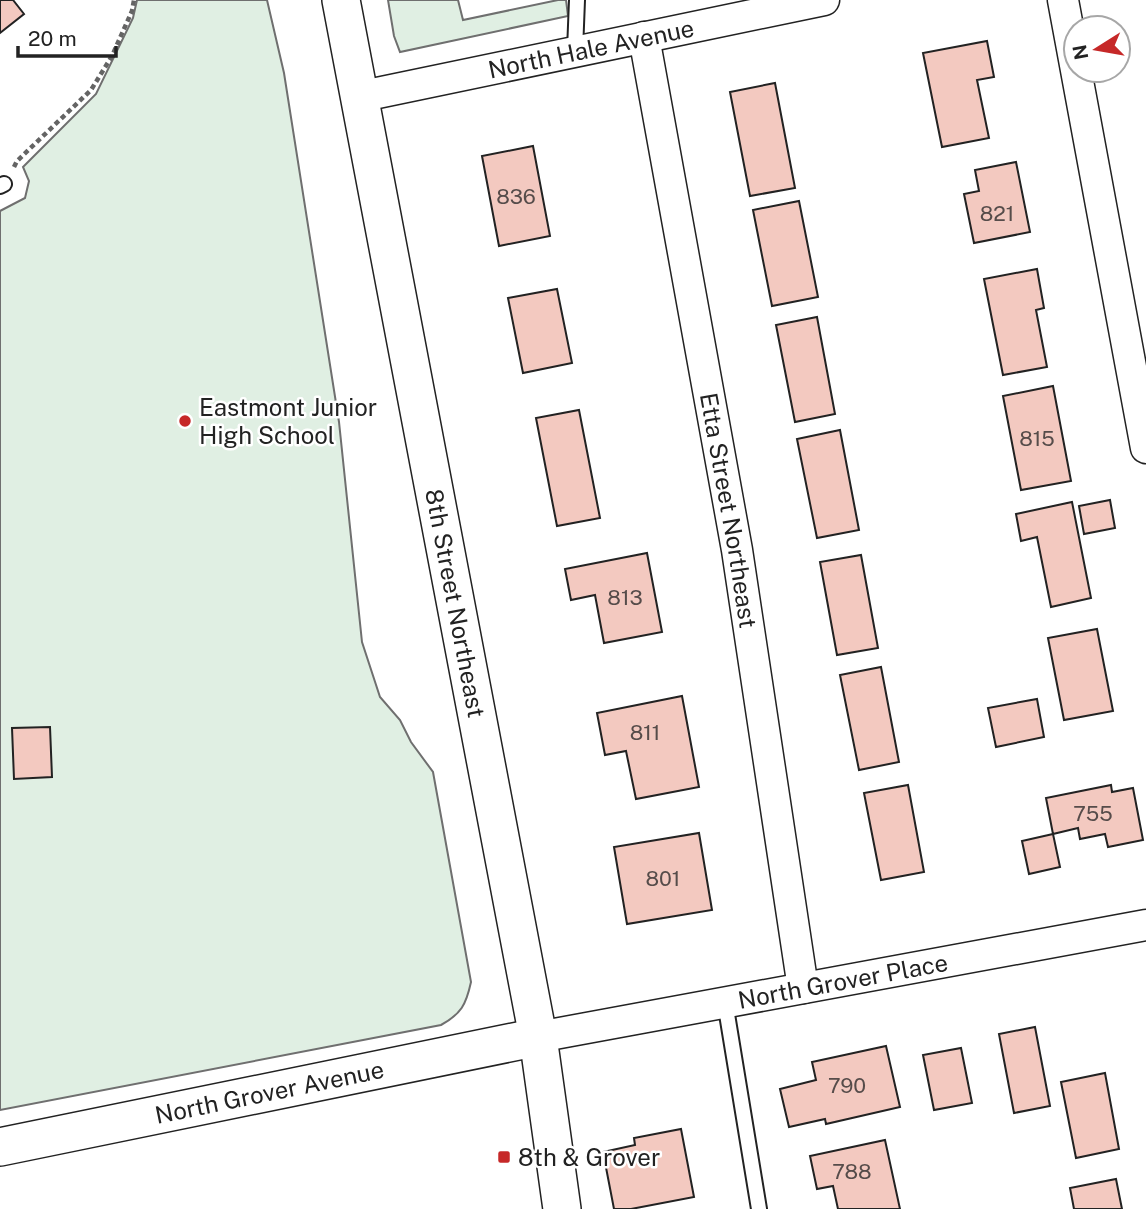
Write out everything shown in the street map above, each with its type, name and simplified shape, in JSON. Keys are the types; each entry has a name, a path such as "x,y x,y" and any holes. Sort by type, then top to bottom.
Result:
{"street":[{"name":"8th Street Northeast","path":"341,0 538,1037 562,1209"},
{"name":"North Hale Avenue","path":"358,97 824,0"},
{"path":"1063,0 1146,448"},
{"name":"Etta Street Northeast","path":"644,37 737,550 803,988"},
{"name":"North Grover Place","path":"538,1037 1146,925"},
{"name":"North Grover Avenue","path":"0,1147 538,1037"}],"lane":[{"path":"575,51 577,0"},
{"path":"725,1002 759,1209"}],"path":[{"path":"2,185 17,161 91,90 112,56 132,11 134,0"}],"green space":[{"name":"Eastmont Junior High School","path":"137,0 267,0 284,73 339,422 362,642 380,697 400,720 411,742 433,772 471,982 462,1008 441,1025 0,1110 0,211 25,198 29,181 23,167 96,94 133,18"},
{"path":"388,0 458,0 463,20 566,0 568,16 400,52 394,36"}],"building":[{"path":"0,0 13,0 24,14 0,33"},
{"path":"987,41 994,77 977,80 989,138 942,147 923,53"},
{"path":"775,83 795,188 750,196 730,92"},
{"path":"533,146 550,236 499,246 482,156"},
{"path":"1016,162 1030,232 974,243 964,194 979,191 975,170"},
{"path":"799,201 818,297 772,306 753,210"},
{"path":"1037,269 1044,308 1036,310 1047,367 1003,375 984,279"},
{"path":"557,289 572,363 523,373 508,298"},
{"path":"817,317 835,414 795,422 776,325"},
{"path":"1053,386 1071,481 1021,490 1003,396"},
{"path":"579,410 600,518 557,526 536,418"},
{"path":"840,430 859,530 817,538 797,439"},
{"path":"1110,500 1115,528 1084,534 1079,506"},
{"path":"1072,502 1091,598 1051,607 1037,537 1021,541 1016,514"},
{"path":"647,553 662,632 604,643 595,595 571,600 565,569"},
{"path":"861,555 878,648 837,655 820,562"},
{"path":"1097,629 1113,711 1064,720 1048,638"},
{"path":"881,667 899,762 859,770 840,675"},
{"path":"682,696 699,787 636,799 626,751 605,755 597,713"},
{"path":"1037,699 1044,737 996,747 988,708"},
{"path":"50,727 52,777 14,779 12,728"},
{"path":"908,785 924,872 881,880 864,793"},
{"path":"1111,785 1112,792 1133,788 1143,840 1108,847 1105,834 1080,839 1078,828 1053,834 1046,798"},
{"path":"699,833 712,910 627,924 614,847"},
{"path":"1053,834 1060,867 1029,874 1022,841"},
{"path":"1035,1027 1050,1106 1014,1113 999,1034"},
{"path":"886,1046 900,1107 826,1124 825,1119 789,1127 780,1089 816,1080 812,1062"},
{"path":"961,1048 972,1103 934,1110 923,1055"},
{"path":"1105,1073 1119,1149 1076,1158 1061,1082"},
{"path":"681,1129 694,1197 631,1209 614,1209 603,1152 635,1145 634,1138"},
{"path":"885,1140 900,1209 838,1209 833,1186 817,1189 810,1156"},
{"path":"1116,1179 1122,1209 1074,1209 1070,1188"}],"place":[{"name":"Eastmont Junior High School","path":"185,421"},
{"name":"8th & Grover","path":"504,1157"}]}
